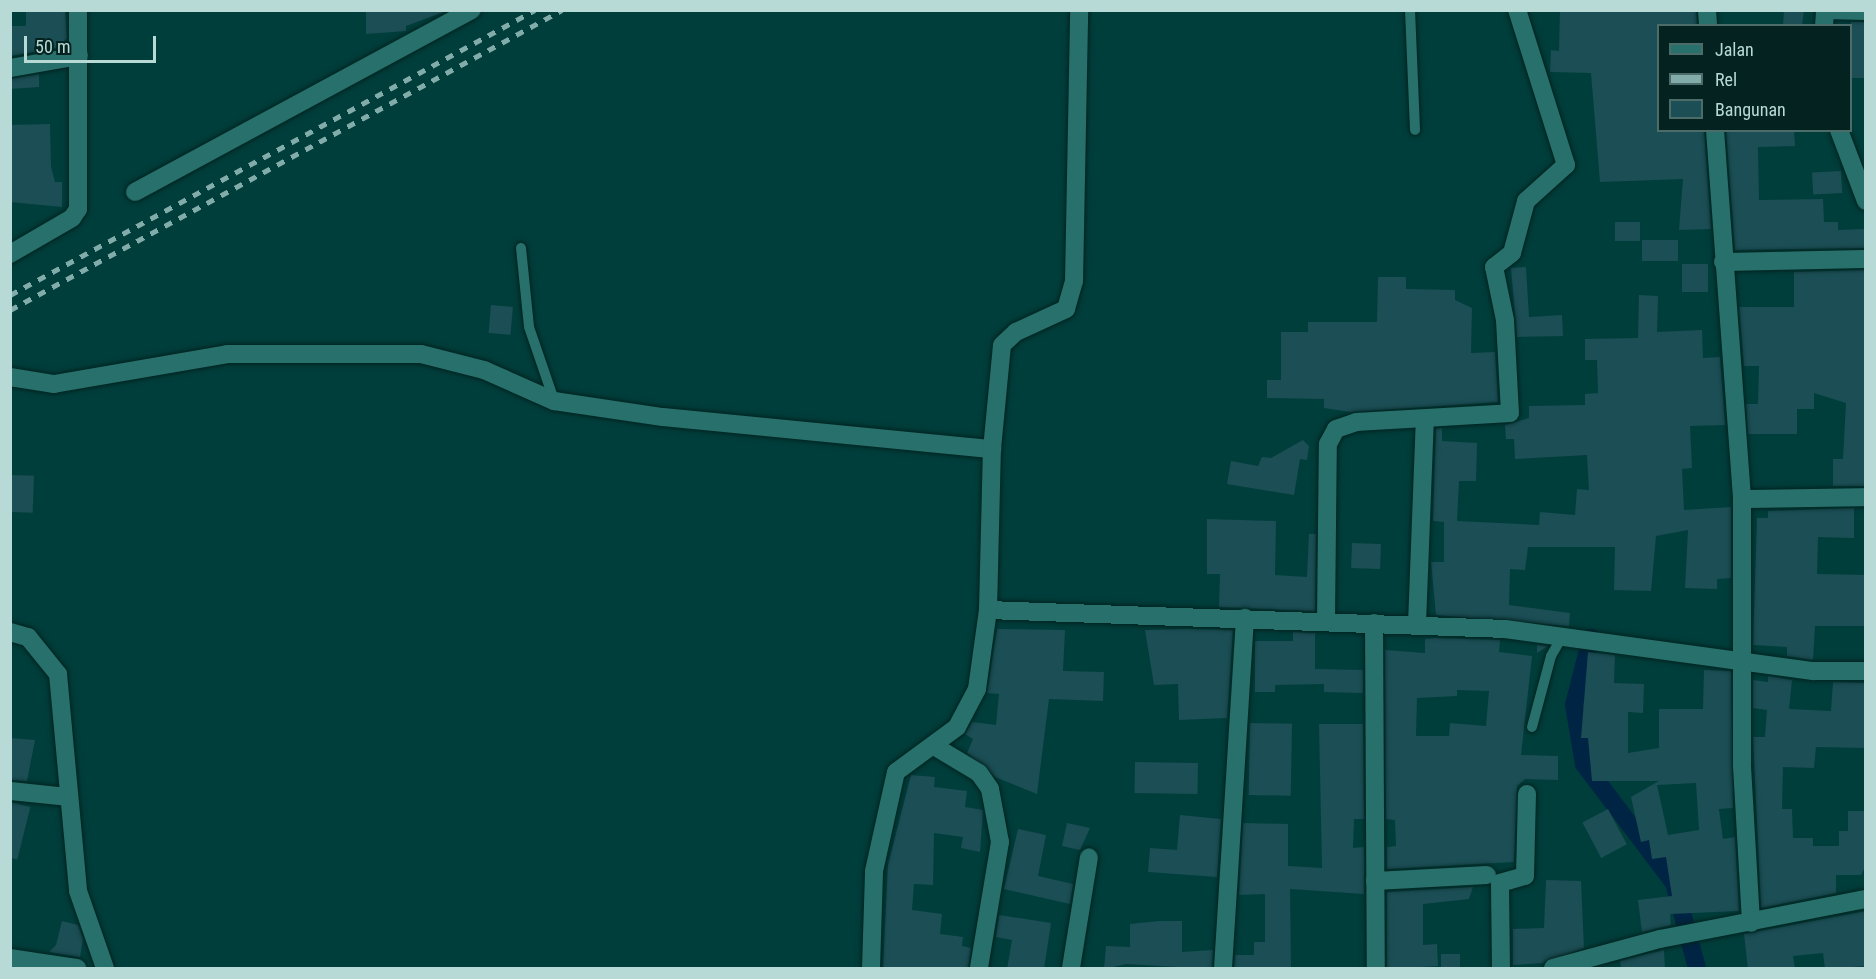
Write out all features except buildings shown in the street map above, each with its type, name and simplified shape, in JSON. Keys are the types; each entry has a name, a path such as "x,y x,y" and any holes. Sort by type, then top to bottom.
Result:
{"street":[{"path":"10,254 78,209 78,10"},
{"path":"135,192 472,10"},
{"path":"871,969 874,871 885,805 896,772 957,727 977,688 988,610 992,449 1002,345 1016,332 1066,309 1074,281 1079,10"},
{"path":"1326,621 1328,444 1336,429 1356,422 1425,420 1510,413 1505,320 1494,267 1512,253 1526,201 1566,165 1517,10"},
{"path":"10,68 79,56"},
{"path":"1715,132 1742,499 1750,922"},
{"path":"1840,132 1866,201"},
{"path":"1724,262 1866,259"},
{"path":"10,377 54,384 226,354 421,354 484,370 554,400 663,417 992,449"},
{"path":"1417,624 1425,420"},
{"path":"1742,499 1866,497"},
{"path":"988,610 1417,624 1563,635 1744,658 1813,671 1866,671"},
{"path":"1223,969 1245,618"},
{"path":"1374,623 1376,969"},
{"path":"10,632 28,638 58,674 78,891 105,969"},
{"path":"934,746 979,773 990,789 1000,842 979,969"},
{"path":"10,791 69,797"},
{"path":"1501,969 1500,883 1525,876 1527,794"},
{"path":"1071,969 1089,857"},
{"path":"1375,880 1487,875"},
{"path":"1553,969 1586,963 1750,922 1866,899"},
{"path":"10,958 77,969"}],"lane":[{"path":"1410,10 1415,130"},
{"path":"1824,17 1866,15"},
{"path":"520,248 529,327 554,400"},
{"path":"1532,727 1551,656 1563,635"}],"waterway":[{"path":"1591,638 1574,705 1584,764 1674,883 1697,968"}],"railway":[{"path":"10,295 535,10"},
{"path":"10,310 562,10"}]}
